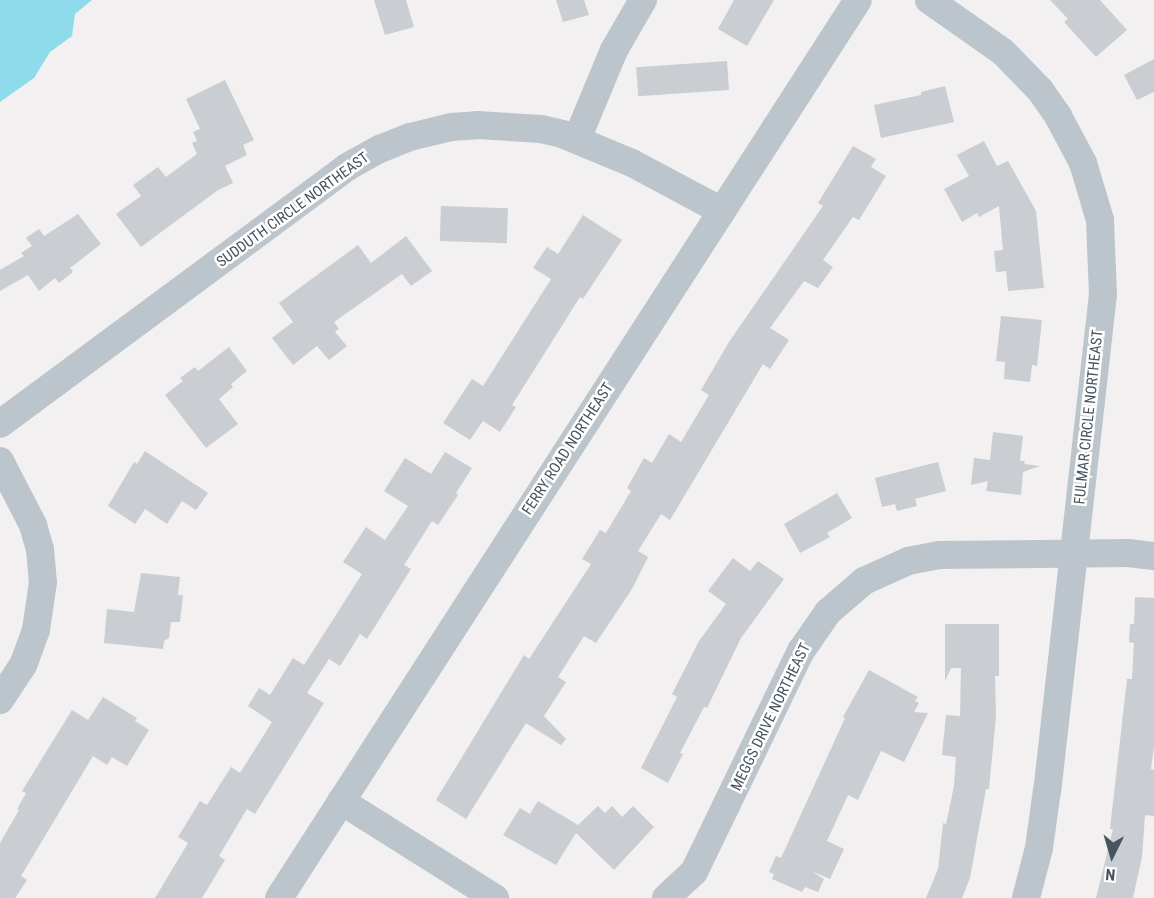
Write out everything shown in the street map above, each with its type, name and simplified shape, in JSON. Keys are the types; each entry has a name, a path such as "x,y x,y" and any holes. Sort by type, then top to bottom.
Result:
{"street":[{"path":"577,140 615,50 643,0"},
{"name":"FERRY ROAD NORTHEAST","path":"279,898 858,0"},
{"name":"FULMAR CIRCLE NORTHEAST","path":"929,0 1003,52 1040,90 1058,116 1091,183 1100,220 1103,294 1047,790 1039,848 1026,898"},
{"name":"SUDDUTH CIRCLE NORTHEAST","path":"0,424 347,167 410,136 477,124 541,129 577,140 632,163 722,211"},
{"path":"0,460 33,525 40,549 43,582 36,630 22,665 0,700"},
{"name":"MEGGS DRIVE NORTHEAST","path":"666,898 694,872 801,651 828,612 864,580 888,568 939,555 1128,553 1154,556"},
{"path":"341,801 495,898"}],"water":[{"path":"0,0 92,0 75,14 72,36 50,52 34,78 0,102"}],"building":[{"path":"374,0 406,0 414,27 385,35"},
{"path":"556,0 584,0 589,15 563,22"},
{"path":"734,0 774,0 747,46 718,29"},
{"path":"1050,0 1100,0 1127,30 1096,57 1064,22 1068,19"},
{"path":"1154,59 1154,92 1137,100 1124,75"},
{"path":"727,61 729,90 638,96 636,67"},
{"path":"225,80 254,140 243,145 247,155 225,166 233,183 218,190 141,247 116,214 141,196 133,185 158,167 166,177 197,154 192,143 197,141 193,132 200,129 186,99"},
{"path":"945,86 954,122 881,138 874,105 921,95 921,92"},
{"path":"984,141 997,166 1008,161 1036,211 1044,288 1008,291 1006,271 996,272 994,251 1003,250 999,206 979,217 977,213 962,222 944,189 969,176 957,155"},
{"path":"853,146 876,159 871,167 886,176 859,220 853,217 823,260 833,267 818,288 804,281 770,328 789,340 770,369 763,364 670,520 661,514 638,551 648,557 632,589 596,643 584,636 558,677 566,682 544,716 566,739 561,745 526,723 466,819 436,800 524,655 529,659 591,564 582,559 600,530 606,533 631,491 627,488 644,458 652,463 669,434 681,442 709,395 701,390 729,342 823,206 818,203"},
{"path":"441,206 508,208 507,243 440,241"},
{"path":"78,214 101,244 70,268 73,272 59,283 55,278 39,291 28,275 0,291 0,270 24,256 21,253 32,246 26,238 39,229 44,236"},
{"path":"583,215 622,240 583,299 580,297 512,405 516,407 500,432 483,421 470,440 443,423 472,379 483,386 551,279 533,268 547,247 558,254"},
{"path":"406,236 432,271 411,286 402,274 334,322 339,329 335,332 347,346 329,360 317,346 293,365 272,338 293,322 279,303 358,245 371,263"},
{"path":"1001,316 1042,320 1037,366 1032,365 1030,382 1004,379 1005,362 996,361"},
{"path":"229,347 247,371 231,384 233,387 219,399 238,424 206,448 165,395 183,381 180,378 195,367 198,371"},
{"path":"993,432 1023,436 1020,461 1025,461 1024,464 1040,466 1023,472 1021,495 986,491 988,481 971,485 974,458 990,460"},
{"path":"145,451 208,493 196,510 182,501 167,524 145,509 135,524 108,506 134,462 137,464"},
{"path":"445,452 472,468 456,493 458,495 438,525 432,521 404,565 411,569 367,639 360,634 340,666 329,659 307,693 324,703 255,814 247,809 219,856 225,860 202,898 155,898 188,843 178,837 200,801 207,805 231,767 240,773 272,722 248,706 259,688 270,695 293,658 304,665 362,574 343,562 366,527 385,540 408,506 384,491 405,458 431,474"},
{"path":"938,462 946,491 915,499 917,506 897,511 895,504 882,507 875,478"},
{"path":"837,493 852,518 827,533 830,537 800,553 784,524"},
{"path":"733,558 750,571 758,561 784,579 741,638 707,708 704,707 680,753 683,754 668,783 641,768 677,697 672,694 699,641 726,604 708,591"},
{"path":"141,573 180,577 178,595 183,595 180,622 171,622 169,638 164,641 163,649 104,643 107,609 134,612"},
{"path":"1135,597 1154,598 1154,746 1151,769 1154,770 1154,816 1145,815 1142,857 1133,898 1096,898 1113,829 1110,829 1127,679 1132,679 1134,643 1129,642 1130,624 1134,624"},
{"path":"945,624 999,624 999,676 995,676 996,716 989,789 986,789 970,878 962,898 926,898 938,869 943,823 946,824 954,786 956,757 942,755 946,715 960,716 961,668 951,668 945,681"},
{"path":"869,670 918,697 915,701 919,703 914,712 928,713 904,762 881,751 858,800 848,795 827,841 844,849 830,879 812,871 824,879 818,892 805,887 802,892 772,879 774,874 769,872 776,856 781,858 845,718 843,717"},
{"path":"103,697 137,718 135,721 149,730 127,766 112,757 107,765 93,756 21,876 27,880 15,898 0,898 0,843 19,810 17,809 26,793 22,791 72,710 88,720"},
{"path":"538,801 578,825 598,806 605,813 612,806 622,817 633,806 654,827 614,870 576,833 556,865 503,835 520,808 530,814"}]}
